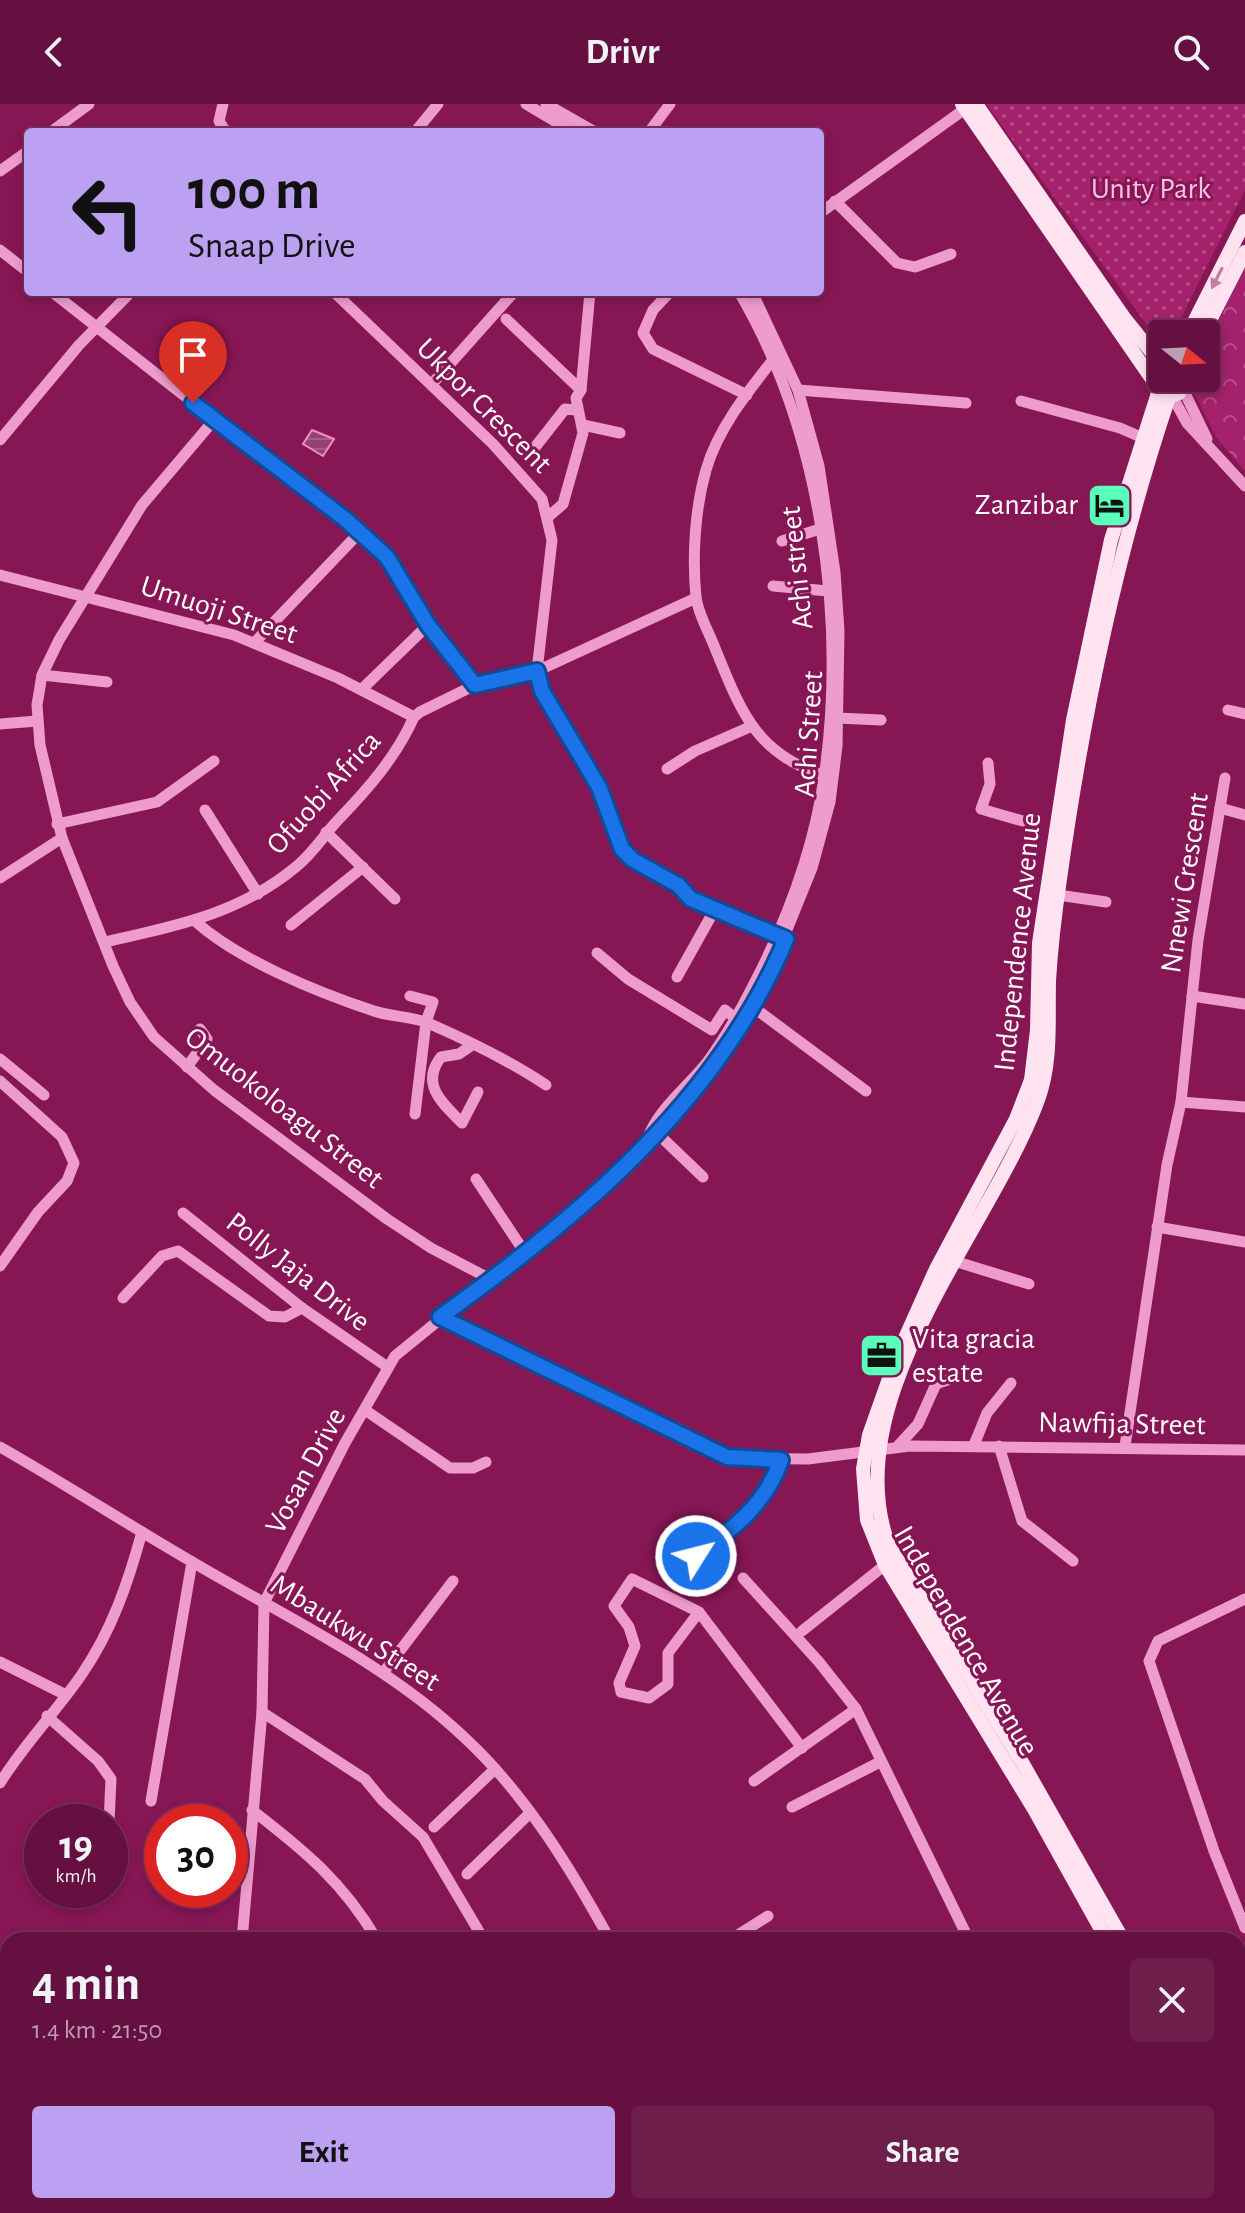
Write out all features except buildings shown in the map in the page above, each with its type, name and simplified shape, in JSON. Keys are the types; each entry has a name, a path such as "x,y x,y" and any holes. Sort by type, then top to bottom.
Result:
{"main road":[{"path":"969,105 1148,348"},
{"path":"969,105 1148,352"},
{"path":"1195,320 1245,221"},
{"path":"1210,320 1245,252"},
{"name":"Independence Avenue","path":"941,1272 954,1261 1032,1097 1034,1066 1043,1031 1045,944 1067,787 1111,540 1169,392"},
{"name":"Independence Avenue","path":"1045,944 1058,895 1067,787"},
{"name":"Independence Avenue","path":"1014,1138 897,1356 863,1485 867,1520 885,1565 1019,1783 1103,1932"},
{"name":"Independence Avenue","path":"872,1450 876,1493 889,1546 1023,1764 1118,1932"}],"street":[{"path":"56,128 89,104"},
{"path":"223,104 219,121 223,128"},
{"path":"418,128 438,104"},
{"path":"526,104 566,128"},
{"path":"546,104 588,128"},
{"path":"652,128 670,104"},
{"path":"824,210 969,105"},
{"path":"0,171 24,154"},
{"path":"835,201 897,263 915,267 951,254"},
{"path":"0,250 24,269"},
{"path":"57,296 360,532 397,569 428,625 475,685"},
{"path":"0,440 127,296"},
{"name":"Ukpor Crescent","path":"338,296 532,483 549,516 552,540 537,671"},
{"path":"432,384 510,296"},
{"path":"549,516 563,504 583,425 576,410 581,390 590,296"},
{"path":"667,296 645,324 643,333 653,349 747,395"},
{"name":"Achi street","path":"646,1142 650,1127 708,1061 781,937 829,776 828,591 820,529 805,453 778,354 742,296"},
{"name":"Achi Street","path":"754,296 778,354 798,390 819,466 835,572 839,631 837,718 829,776"},
{"path":"506,319 581,390"},
{"path":"778,354 724,430 706,472 696,537 696,598 730,687 752,726 773,751 800,767 829,776"},
{"path":"798,390 966,403"},
{"path":"1174,392 1180,414 1245,486"},
{"path":"1021,401 1148,440"},
{"path":"536,446 565,409 576,410"},
{"path":"107,682 42,675 142,505 214,420"},
{"path":"583,425 620,433"},
{"path":"782,541 820,529"},
{"path":"255,642 360,532"},
{"name":"Umuoji Street","path":"0,575 206,625 255,642 362,689 414,717"},
{"path":"773,586 828,591"},
{"name":"Ofuobi Africa","path":"105,942 195,921 258,894 305,859 393,756 414,717 475,685 537,671 696,598"},
{"path":"362,689 428,625"},
{"path":"537,671 542,691 599,787 622,849 633,860 678,885 691,899 781,937 753,1007 716,1066 646,1142"},
{"name":"Omuokoloagu Street","path":"42,675 37,721 57,824 130,1002 143,1023 187,1067 387,1219 431,1248 492,1280"},
{"path":"1228,710 1245,714"},
{"path":"837,718 881,720"},
{"path":"0,724 37,721"},
{"path":"667,769 695,751 752,726"},
{"path":"57,824 157,802 214,761"},
{"path":"988,763 990,784 981,809 1033,824"},
{"name":"Nnewi Crescent","path":"1125,1446 1167,1165 1179,1117 1192,996 1225,778"},
{"path":"1220,808 1245,815"},
{"path":"205,810 258,894"},
{"path":"326,832 395,899"},
{"path":"0,878 62,838"},
{"path":"291,925 363,867"},
{"path":"1058,895 1106,902"},
{"path":"677,977 715,909"},
{"path":"195,921 220,941 286,975 375,1011 426,1022 509,1059 546,1085"},
{"path":"597,953 628,979 712,1030 725,1010 735,1018"},
{"path":"410,996 433,1002 426,1022 415,1114"},
{"name":"Nnewi Crescent","path":"1192,996 1245,1004"},
{"path":"753,1007 866,1091"},
{"path":"187,1067 207,1039 200,1029"},
{"path":"472,1045 459,1054 441,1057 434,1066 431,1083 441,1102 462,1123 478,1092"},
{"path":"0,1059 44,1095"},
{"path":"0,1081 62,1137 73,1155 74,1163 67,1181 38,1212 3,1259"},
{"path":"1181,1102 1245,1107"},
{"path":"657,1133 703,1177"},
{"name":"Vosan Drive","path":"243,1932 262,1712 264,1603 386,1366 440,1317 525,1253 646,1142"},
{"path":"476,1179 525,1253"},
{"name":"Polly Jaja Drive","path":"183,1213 302,1308 386,1366"},
{"path":"1157,1227 1245,1242"},
{"path":"123,1298 162,1256 178,1251 269,1316 285,1317 302,1308"},
{"path":"954,1261 1029,1284"},
{"name":"Nawfija Street","path":"440,1317 727,1457 781,1460 897,1447 974,1445 1245,1450"},
{"path":"897,1447 918,1424 936,1384 956,1377"},
{"path":"974,1445 987,1413 1011,1383"},
{"path":"365,1410 450,1468 473,1468 486,1462"},
{"name":"Nawfija Street","path":"999,1446 1023,1523 1073,1561"},
{"name":"Mbaukwu Street","path":"0,1447 383,1673 437,1713 495,1769 530,1813 549,1838 605,1932"},
{"path":"696,1556 740,1524 773,1482 781,1460"},
{"path":"0,1783 47,1716 66,1695 112,1622 142,1532"},
{"path":"151,1801 192,1562"},
{"path":"802,1631 885,1565"},
{"path":"699,1612 668,1653 668,1684 649,1698 621,1692 619,1683 635,1646 629,1627 614,1606 632,1579 699,1612 802,1748"},
{"path":"383,1673 453,1581"},
{"path":"748,1581 856,1709 965,1932"},
{"path":"1245,1599 1158,1641 1149,1661 1214,1851 1245,1928"},
{"path":"0,1662 66,1695"},
{"path":"754,1781 856,1709"},
{"path":"262,1712 365,1779 423,1837 479,1932"},
{"path":"47,1716 98,1761 111,1779 110,1804"},
{"path":"792,1807 880,1762"},
{"path":"434,1827 495,1769"},
{"path":"252,1810 324,1868 359,1910 372,1932"},
{"path":"467,1874 530,1813"},
{"path":"743,1932 768,1916"}],"green space":[{"name":"Unity Park","path":"986,104 1245,104 1245,190 1180,320 1148,320 1148,326"},
{"path":"1245,266 1245,471 1216,437 1194,392 1220,392 1219,320"}],"shaded area":[{"path":"312,430 334,439 323,456 303,444"}],"place":[{"name":"Zanzibar","path":"1109,505"},
{"name":"Vita gracia estate","path":"881,1356"}],"route":[{"path":"193,403 345,519 387,557 414,597 428,625 475,685 537,671 542,691 599,787 618,844 633,860 652,867 672,880 691,899 786,939 730,1046 657,1133 525,1253 440,1317 549,1373 684,1434 727,1457 781,1460 773,1482 740,1524 696,1556"}]}
